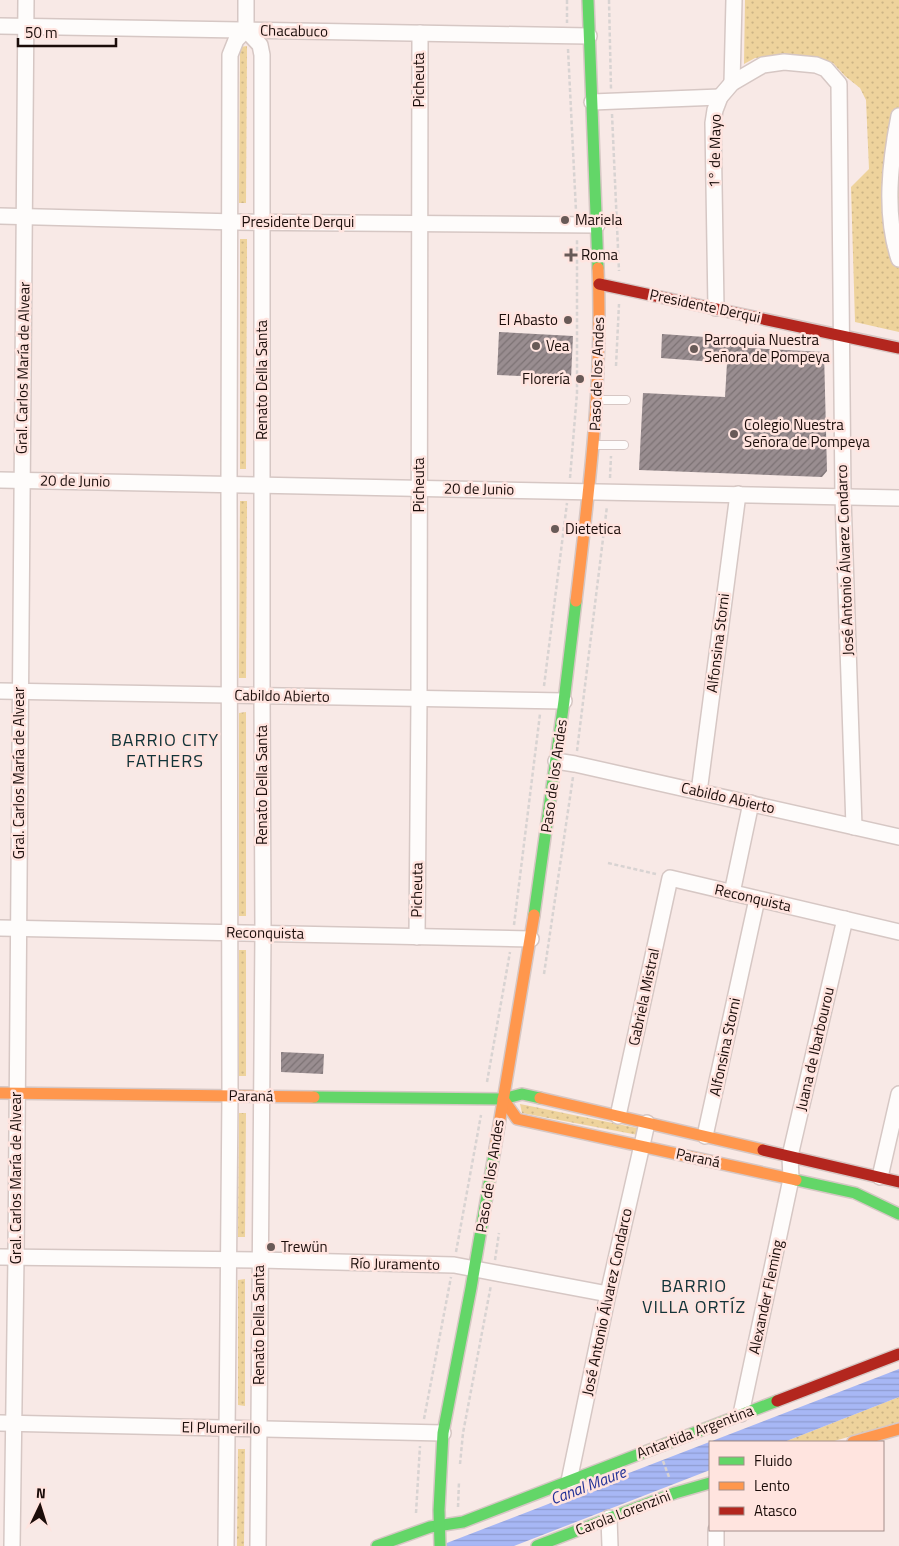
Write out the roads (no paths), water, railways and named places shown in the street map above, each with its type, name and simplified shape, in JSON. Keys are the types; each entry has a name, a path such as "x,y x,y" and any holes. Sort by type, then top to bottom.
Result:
{"street":[{"name":"Gral. Carlos María de Alvear","path":"12,1546 6,1423 16,1257 26,0"},
{"path":"246,0 246,30"},
{"name":"Paso de los Andes","path":"440,1546 439,1525 443,1433 475,1268 531,939 564,701 594,445 597,400 599,284 588,0"},
{"path":"732,83 734,0"},
{"name":"Chacabuco","path":"0,26 589,36"},
{"name":"Renato Della Santa","path":"226,1546 230,1096 230,55 236,40 246,30 260,45 262,55 263,933 258,1546"},
{"name":"Picheuta","path":"417,937 420,33"},
{"name":"José Antonio Álvarez Condarco","path":"732,83 763,65 784,62 816,65 826,69 839,84 843,497 854,827"},
{"name":"1° de Mayo","path":"716,308 714,123 720,97 732,83"},
{"path":"592,102 720,97"},
{"path":"899,116 893,153 891,203 893,240 899,259"},
{"name":"Presidente Derqui","path":"0,216 229,221 597,225"},
{"name":"Presidente Derqui","path":"599,284 899,348"},
{"name":"20 de Junio","path":"0,480 899,498"},
{"name":"Alfonsina Storni","path":"699,792 738,494"},
{"name":"Cabildo Abierto","path":"0,691 564,701"},
{"name":"Cabildo Abierto","path":"556,761 899,837"},
{"path":"732,893 751,803"},
{"name":"Reconquista","path":"670,878 899,932"},
{"name":"Gabriela Mistral","path":"618,1116 670,878"},
{"name":"Alfonsina Storni","path":"705,1136 757,899"},
{"name":"Juana de Ibarbourou","path":"791,1179 790,1156 845,919"},
{"name":"Reconquista","path":"0,928 531,939"},
{"name":"Paraná","path":"0,1093 484,1099 503,1099 522,1094 899,1182"},
{"path":"880,1177 899,1094"},
{"name":"Paraná","path":"503,1099 517,1119 855,1193 899,1214"},
{"name":"José Antonio Álvarez Condarco","path":"569,1481 608,1294 647,1123"},
{"name":"Alexander Fleming","path":"741,1414 791,1179"},
{"name":"Río Juramento","path":"0,1257 260,1260 454,1265 608,1294"},
{"name":"Antartida Argentina","path":"377,1546 416,1531 439,1525 463,1522 899,1354"},
{"name":"El Plumerillo","path":"6,1423 443,1433"},
{"path":"857,1441 899,1429"},
{"name":"Carola Lorenzini","path":"537,1546 675,1493 709,1483"},
{"path":"609,1518 610,1546"},
{"path":"716,1531 716,1546"}],"lane":[{"path":"597,400 626,400"},
{"path":"594,445 624,445"}],"water":[{"path":"899,1369 899,1397 787,1441 712,1441"},
{"path":"709,1442 709,1470 514,1546 439,1546"}],"place":[{"name":"Mariela","path":"565,220"},
{"name":"Roma","path":"571,255"},
{"name":"El Abasto","path":"568,320"},
{"name":"Vea","path":"536,346"},
{"name":"Parroquia Nuestra Señora de Pompeya","path":"694,349"},
{"name":"Florería","path":"580,379"},
{"name":"Colegio Nuestra Señora de Pompeya","path":"734,434"},
{"name":"Dietetica","path":"555,529"},
{"name":"Trewün","path":"271,1247"}],"district":[{"name":"BARRIO CITY FATHERS","path":"165,750"},
{"name":"BARRIO VILLA ORTÍZ","path":"694,1296"}],"water label":[{"name":"Canal Maure","path":"588,1485"}]}
